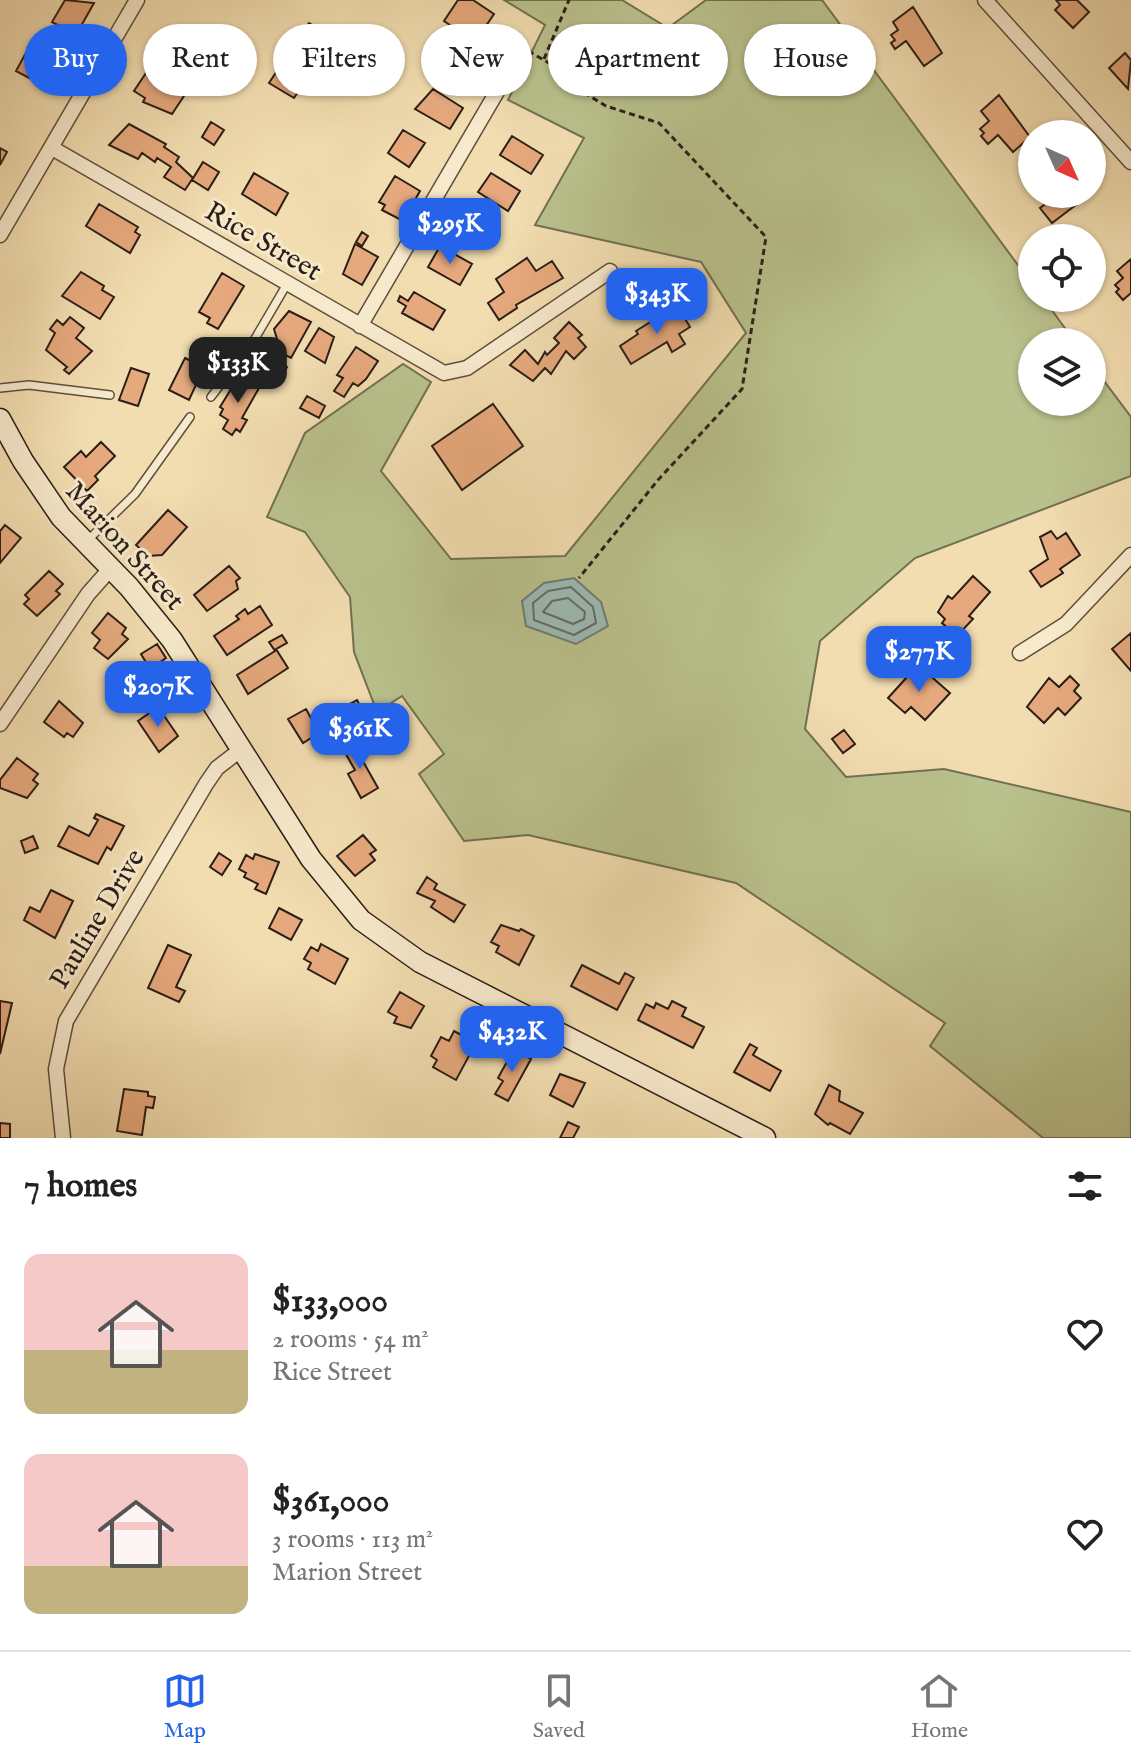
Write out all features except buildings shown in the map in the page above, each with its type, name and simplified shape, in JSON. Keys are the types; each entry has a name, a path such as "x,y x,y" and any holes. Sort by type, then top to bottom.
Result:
{"street":[{"path":"0,235 137,0"},
{"path":"985,0 1131,162"},
{"path":"360,326 494,96"},
{"name":"Rice Street","path":"52,148 435,370 450,373 467,368 610,271"},
{"name":"Marion Street","path":"0,419 40,489 172,640 327,882 379,936 420,962 765,1138"},
{"path":"1020,653 1046,638 1085,607 1131,555"},
{"path":"0,724 88,594 111,568"},
{"name":"Pauline Drive","path":"63,1138 56,1069 66,1021 206,784 217,768 243,748"}],"lane":[{"path":"211,397 253,342 287,284"},
{"path":"0,388 29,385 110,395"},
{"path":"85,543 135,494 190,417"}],"path":[{"path":"544,59 569,0"},
{"path":"532,53 606,106 659,123 766,237 742,389 658,480 579,578"}],"green space":[{"path":"504,0 622,0 661,24 548,24 548,96 728,96 728,24 673,24 706,0 822,0 840,24 744,24 744,96 876,96 876,73 1018,265 1018,312 1053,312 1065,328 1018,328 1018,416 1106,416 1106,384 1131,417 1131,476 915,558 820,641 805,729 846,777 944,769 1131,812 1131,1138 1043,1138 930,1046 945,1023 736,883 528,835 464,841 419,774 444,754 402,696 377,712 354,652 350,597 305,532 267,517 305,433 403,364 431,382 381,471 451,559 565,556 746,333 701,262 535,225 584,138 508,100 510,96 532,96 532,51 545,25"}],"water":[{"path":"574,578 601,602 608,626 576,644 526,626 522,601 544,583"}]}
